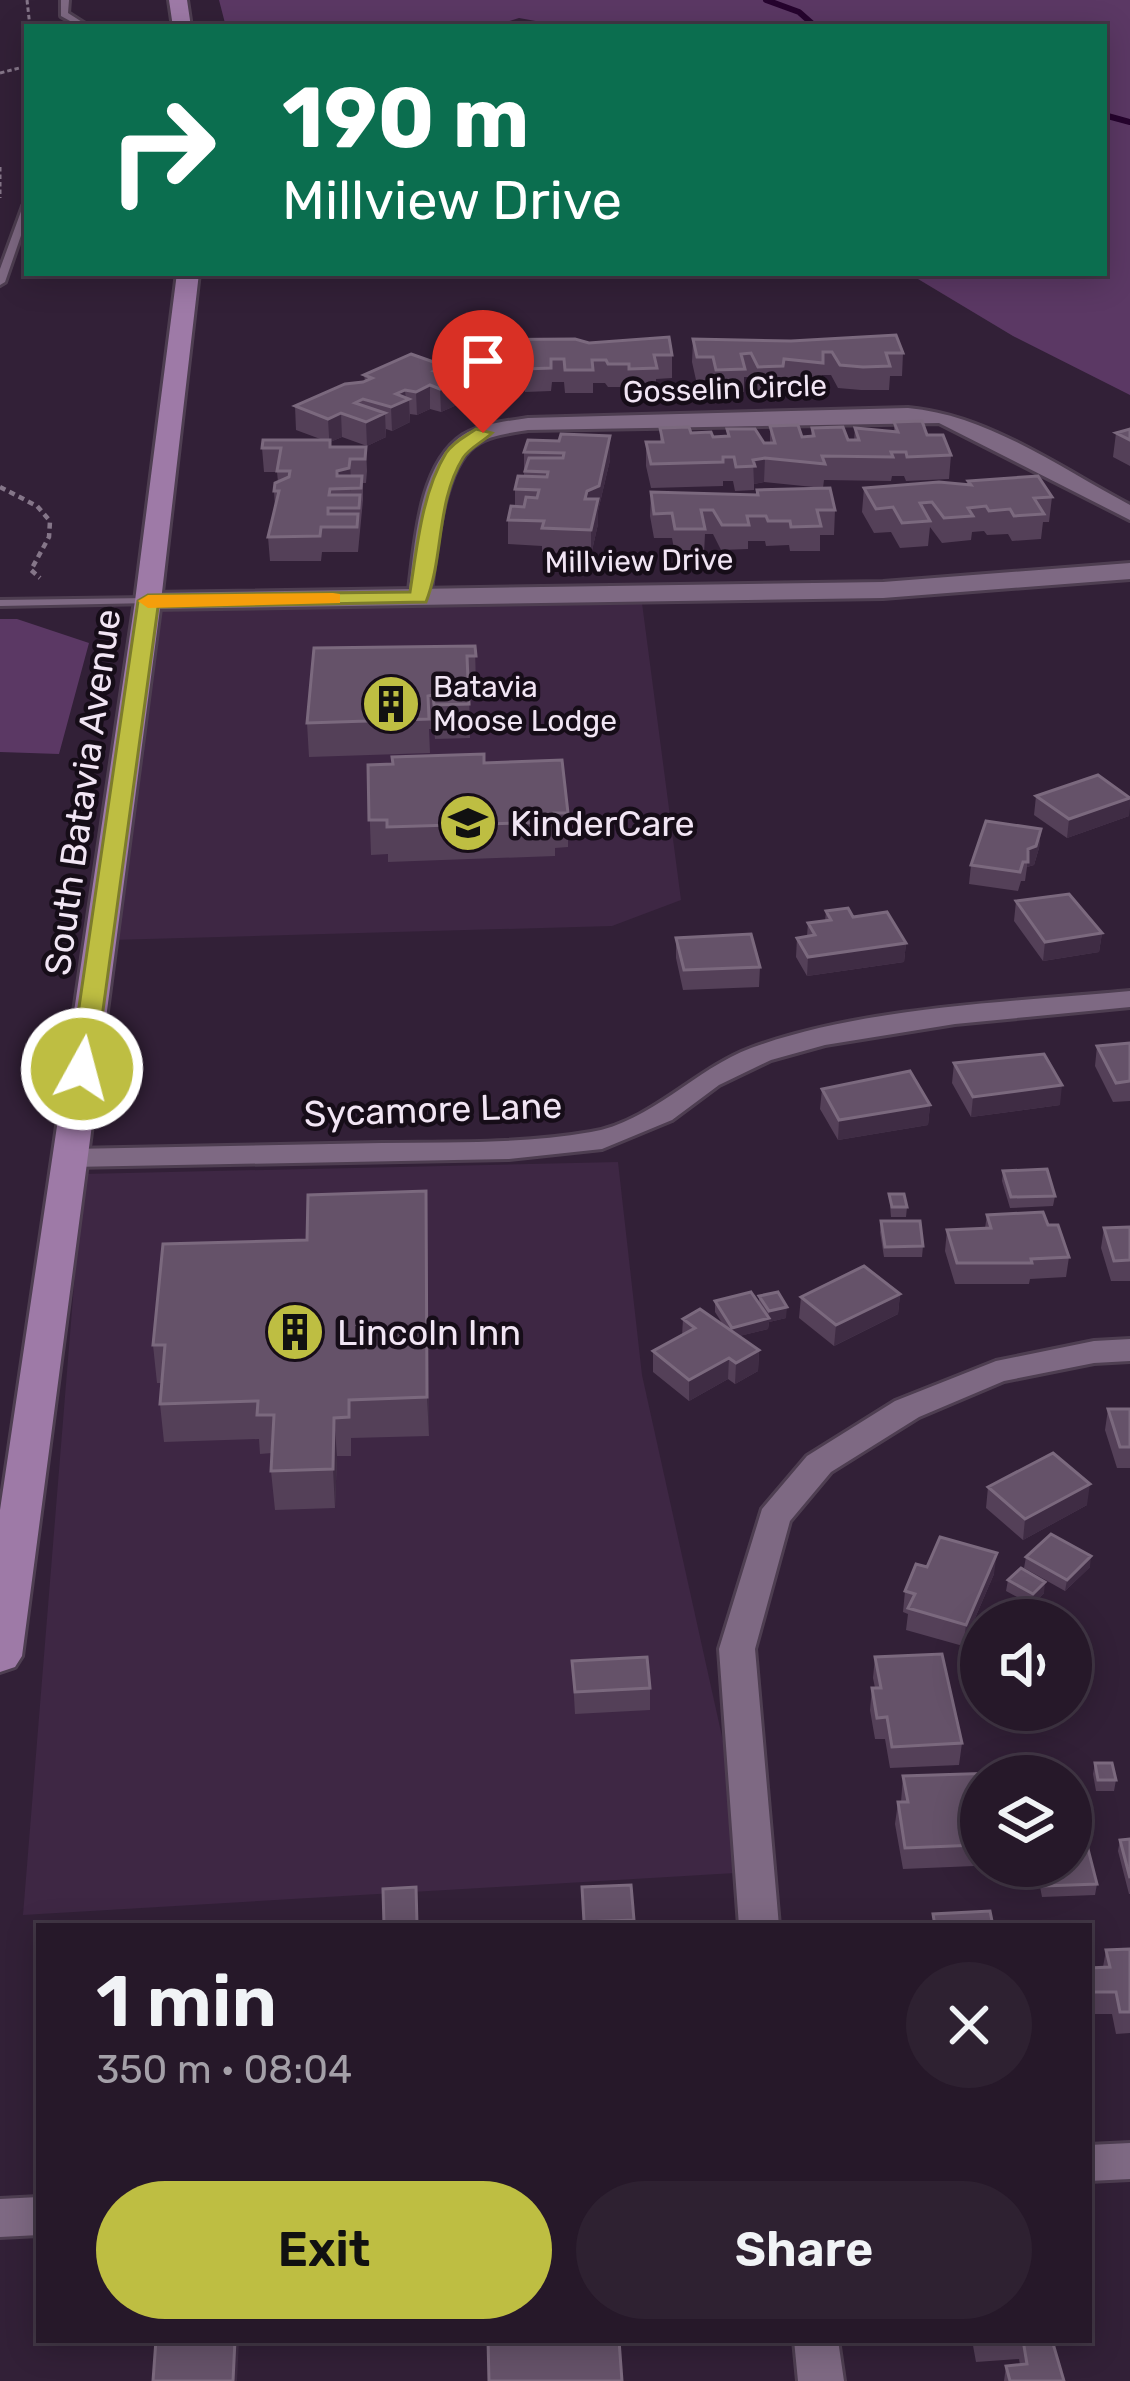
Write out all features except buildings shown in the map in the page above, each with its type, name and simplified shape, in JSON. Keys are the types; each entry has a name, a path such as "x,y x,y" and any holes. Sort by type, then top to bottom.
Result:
{"main road":[{"name":"South Batavia Avenue","path":"0,1656 180,366 188,276"}],"street":[{"name":"Gosselin Circle","path":"419,598 429,530 456,451 483,433 528,424 943,417 1130,514"},
{"name":"Millview Drive","path":"148,601 957,587 1130,571"},
{"name":"Sycamore Lane","path":"71,1158 509,1150 602,1140 662,1114 709,1079 761,1054 823,1037 955,1016 1130,999"},
{"path":"759,1923 736,1649 773,1516 819,1464 908,1409 996,1372 1094,1352 1130,1350"},
{"path":"1092,2163 1130,2162"},
{"path":"0,2218 36,2216"},
{"path":"816,2343 821,2381"}],"lane":[{"path":"65,0 64,14 81,24"},
{"path":"0,282 24,214"},
{"path":"0,603 148,601"}],"path":[{"path":"0,167 0,198"},
{"path":"0,487 37,506 50,520 49,537 32,570 53,583"}],"shaded area":[{"path":"219,0 1130,0 1130,395 1013,336 913,276 1107,276 1107,24 552,24 519,18 500,24 225,24"},
{"path":"642,603 681,900 612,926 111,940 162,608"},
{"path":"0,619 17,619 89,643 59,754 0,752"},
{"path":"618,1162 642,1375 752,1872 23,1915 83,1174"}],"waterway":[{"path":"766,0 799,12 813,24"},
{"path":"1107,116 1130,122"}],"slow traffic":[{"path":"148,601 333,599"}],"place":[{"name":"Batavia Moose Lodge","path":"391,704"},
{"name":"KinderCare","path":"468,823"},
{"name":"Lincoln Inn","path":"295,1332"}],"route":[{"path":"82,1069 148,601 419,598 429,530 447,473 456,451 483,433"}]}
